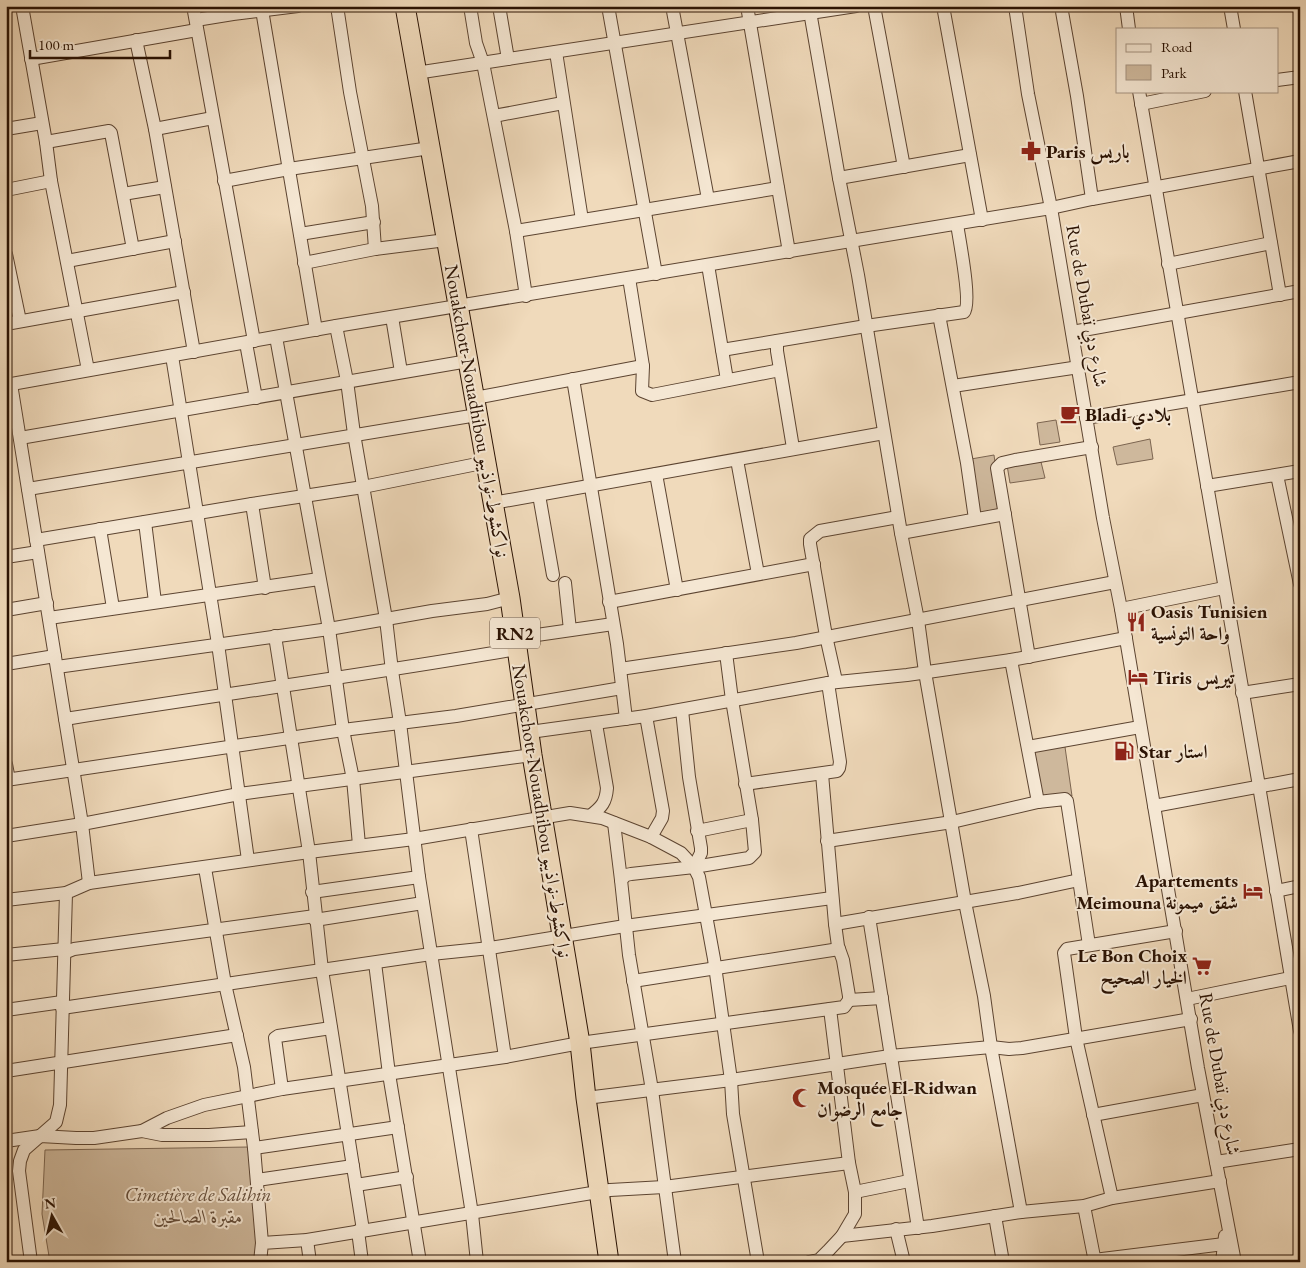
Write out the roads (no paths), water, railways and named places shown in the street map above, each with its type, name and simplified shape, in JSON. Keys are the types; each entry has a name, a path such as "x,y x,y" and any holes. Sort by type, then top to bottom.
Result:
{"highway":[{"name":"Nouakchott-Nouadhibou نواكشوط-نواذيبو","path":"405,6 510,598 532,755 580,1043 598,1192 609,1262"}],"street":[{"path":"22,6 46,142 51,182 88,370"},
{"path":"193,6 250,342 256,398"},
{"path":"31,59 136,40 262,10 298,6"},
{"path":"337,6 374,222 375,249"},
{"path":"470,6 476,43 483,63 494,116 516,231 526,296"},
{"path":"499,6 508,59"},
{"path":"608,6 656,274"},
{"path":"672,6 708,199"},
{"path":"747,6 789,252"},
{"path":"416,73 750,22 810,10 856,6"},
{"path":"874,6 904,167"},
{"path":"943,6 982,220"},
{"name":"Rue de Dubaï شارع دبي","path":"1015,6 1028,94 1051,208 1079,367 1086,418 1121,609 1190,1019 1235,1262"},
{"path":"1061,6 1077,96 1092,199"},
{"path":"1127,6 1129,28"},
{"path":"1230,6 1234,28"},
{"path":"262,10 316,330"},
{"path":"810,10 898,517 918,620 925,672 965,902 984,996 991,1047 1021,1212"},
{"path":"136,40 155,129 194,352"},
{"path":"556,52 582,220"},
{"path":"1278,80 1300,77"},
{"path":"1196,92 1140,98 1276,891 1295,977 1300,1031"},
{"path":"1245,92 1280,295"},
{"path":"494,116 563,103"},
{"path":"155,129 213,118"},
{"path":"6,129 42,123"},
{"path":"46,142 110,132 133,249"},
{"path":"224,181 289,169 430,148"},
{"path":"839,178 970,155"},
{"path":"89,884 74,770 20,438 9,384 336,326 982,220 1300,162"},
{"path":"6,190 51,182"},
{"path":"122,194 165,187"},
{"path":"516,231 778,188"},
{"path":"300,234 374,222"},
{"path":"722,350 964,312 967,310 966,286 957,224"},
{"path":"304,263 375,249 446,240"},
{"path":"67,261 175,241"},
{"path":"1168,264 1271,243"},
{"path":"6,256 20,322"},
{"path":"708,265 727,380"},
{"path":"629,278 643,366 642,391 652,395 780,370"},
{"path":"6,324 184,292"},
{"path":"1072,332 1300,292"},
{"path":"938,315 967,463 975,519"},
{"path":"392,317 401,372"},
{"path":"336,326 347,381 354,434 386,619 419,877 472,1214 477,1262"},
{"path":"276,337 337,677 343,730 353,779 359,845"},
{"path":"777,341 793,448"},
{"path":"172,356 226,694 248,860"},
{"path":"20,438 468,361"},
{"path":"28,489 354,434 476,406 573,379 643,366"},
{"path":"953,386 1079,367"},
{"path":"573,379 590,486 598,522 626,719"},
{"path":"1086,418 1192,400 1299,385"},
{"path":"493,503 884,433"},
{"path":"1029,657 997,468 1002,463 1092,447"},
{"path":"737,460 758,574"},
{"path":"6,557 37,546 100,529 363,487 487,462"},
{"path":"1207,486 1300,471"},
{"path":"656,474 677,590"},
{"path":"1277,475 1296,542 1300,584"},
{"path":"539,495 554,575"},
{"path":"252,504 265,588"},
{"path":"901,533 1005,514"},
{"path":"745,784 822,774 837,771 839,768 832,682 810,538 820,531 898,517"},
{"path":"145,522 156,602"},
{"path":"100,529 113,608"},
{"path":"609,602 814,564"},
{"path":"49,618 319,579"},
{"path":"620,669 796,643 1115,582"},
{"path":"565,583 570,630"},
{"path":"1121,609 1224,588"},
{"path":"6,664 56,661 218,644 329,629 487,604 510,598"},
{"path":"6,610 47,603"},
{"path":"65,719 337,677 392,671 516,644 570,630 613,624"},
{"path":"275,636 309,852 322,970 356,1185 362,1262"},
{"path":"530,732 646,716 832,682 1011,660 1126,638"},
{"path":"621,880 626,875 631,874 750,858 755,852 752,820 726,654"},
{"path":"1011,660 1038,802"},
{"path":"1242,693 1300,684"},
{"path":"6,764 8,780 234,748 343,730 456,716 622,688"},
{"path":"682,710 700,853 694,867"},
{"path":"646,716 663,812 662,818 651,836"},
{"path":"590,816 605,802 607,788 596,724"},
{"path":"1028,747 1140,727"},
{"path":"6,836 82,824 239,794 532,755"},
{"path":"6,1141 40,1136 94,1138 142,1131 167,1118 197,1107 248,1095 505,1057 580,1043 844,1007 849,1000 835,924 822,774"},
{"path":"1154,806 1300,779"},
{"path":"827,841 952,822 1063,798 1068,801 1089,946"},
{"path":"6,900 66,893 89,884 248,860 414,839 561,813 590,816 651,836 680,853 694,867 698,877 715,969 731,1080 733,1114 758,1262"},
{"path":"697,831 752,820"},
{"path":"614,823 625,926 641,1035 652,1090 675,1262"},
{"path":"471,829 505,1057"},
{"path":"205,868 225,984 244,1067 248,1095 262,1243 260,1262"},
{"path":"312,892 419,877"},
{"path":"835,924 1018,893 1079,880"},
{"path":"1276,891 1300,886"},
{"path":"31,1262 19,1171 24,1150 56,1122 60,1105 66,893"},
{"path":"6,1010 62,1005 225,984 431,954 490,948 625,926 832,898"},
{"path":"6,955 64,951 216,928 315,918 423,903"},
{"path":"869,917 909,1181 918,1228"},
{"path":"1112,1198 1076,1038 1063,955 1067,949 1176,931"},
{"path":"633,981 839,949"},
{"path":"374,962 389,1074 420,1262"},
{"path":"1187,999 1295,977"},
{"path":"849,1000 882,998"},
{"path":"809,1262 819,1260 842,1236 855,1214 855,1192 849,1164 830,1009"},
{"path":"586,1098 731,1080 890,1056 991,1047 1022,1048 1190,1019"},
{"path":"282,1089 275,1038 331,1028"},
{"path":"6,1071 237,1035"},
{"path":"1094,1115 1204,1095"},
{"path":"254,1148 398,1127"},
{"path":"142,1131 162,1136 252,1132"},
{"path":"1216,1162 1300,1149"},
{"path":"262,1243 307,1240 598,1192 664,1187 849,1164"},
{"path":"257,1180 353,1166"},
{"path":"356,1185 407,1177"},
{"path":"855,1192 909,1181"},
{"path":"842,1236 918,1228 1021,1212 1084,1206 1112,1198 1220,1181"},
{"path":"1084,1206 1094,1261 1224,1244"},
{"path":"995,1216 1002,1262"},
{"path":"1222,1262 1227,1223"},
{"path":"896,1230 904,1262"},
{"path":"307,1240 310,1262"}],"place":[{"name":"Paris باريس","path":"1031,151"},
{"name":"Bladi بلادي","path":"1070,414"},
{"name":"Oasis Tunisien واحة التونسية","path":"1136,622"},
{"name":"Tiris تيريس","path":"1138,677"},
{"name":"Star استار","path":"1124,751"},
{"name":"Apartements Meimouna شقق ميمونة","path":"1253,891"},
{"name":"Le Bon Choix الخيار الصحيح","path":"1202,966"},
{"name":"Mosquée El-Ridwan جامع الرضوان","path":"802,1098"}],"park label":[{"name":"Cimetière de Salihin مقبرة الصالحين","path":"198,1205"}]}
